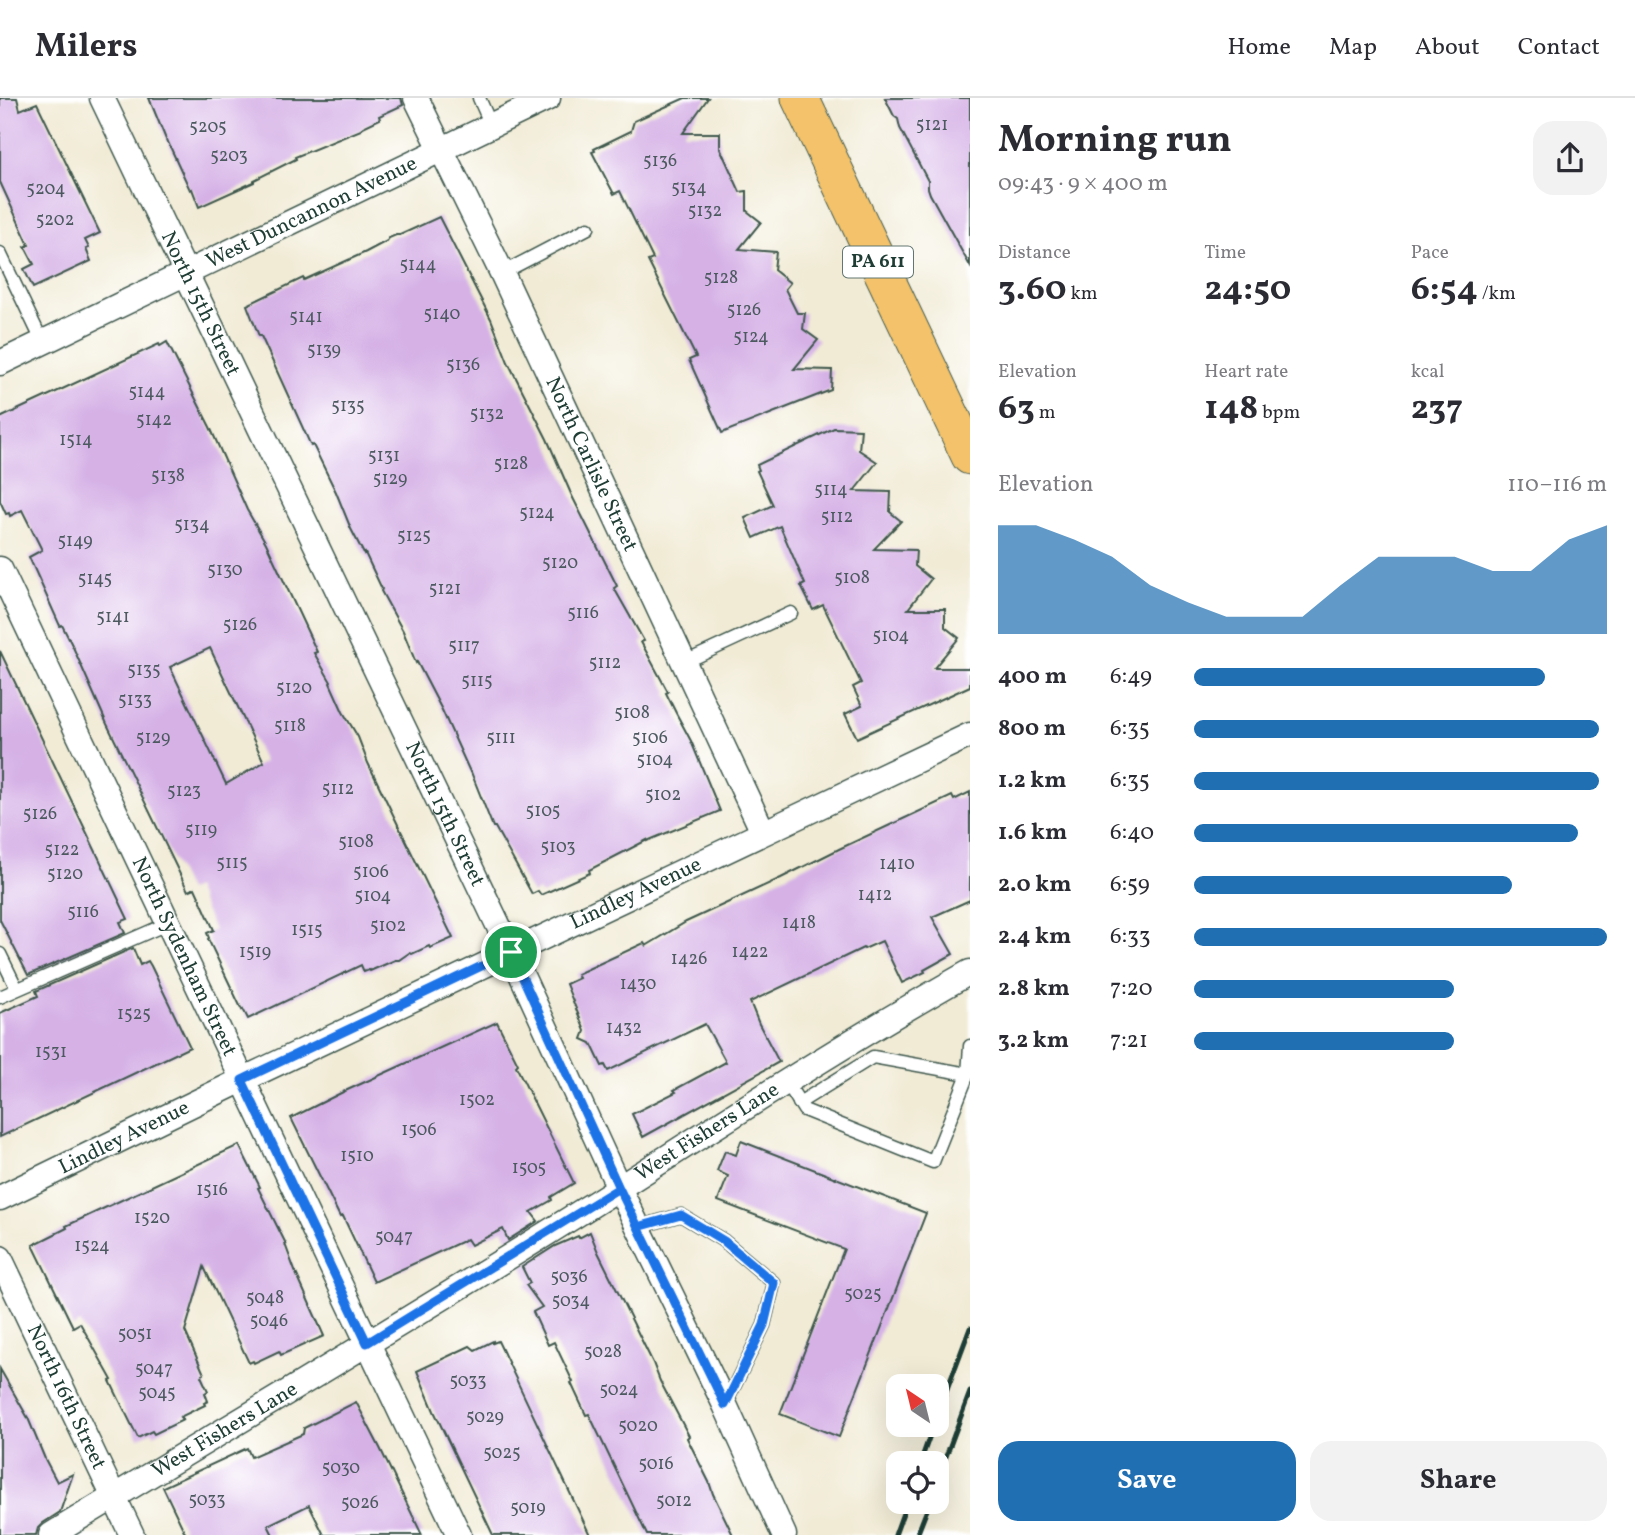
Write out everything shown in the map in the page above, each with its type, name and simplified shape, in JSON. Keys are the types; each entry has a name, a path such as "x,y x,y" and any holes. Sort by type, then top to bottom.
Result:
{"main road":[{"name":"PA 611","path":"800,98 970,456"}],"street":[{"name":"North 15th Street","path":"102,98 511,952 619,1188 725,1405 784,1535"},
{"name":"North Carlisle Street","path":"416,98 502,273 763,832"},
{"name":"West Duncannon Avenue","path":"0,363 548,98"},
{"name":"North Sydenham Street","path":"0,569 459,1535"},
{"name":"Lindley Avenue","path":"0,1198 242,1080 970,735"},
{"name":"West Fishers Lane","path":"51,1535 619,1188 786,1081 970,972"},
{"name":"North 16th Street","path":"0,1258 132,1535"}],"lane":[{"path":"479,98 491,125"},
{"path":"502,273 588,229"},
{"path":"0,253 43,343"},
{"path":"683,663 791,613"},
{"path":"0,997 169,923"},
{"path":"0,954 17,989"},
{"path":"786,1081 804,1110 933,1162 968,1074 970,1046"},
{"path":"799,1103 873,1057 968,1074"},
{"path":"638,1227 681,1215 724,1241 774,1283 764,1325 725,1405"}],"building":[{"path":"0,98 17,98 20,110 37,103 100,233 85,240 91,261 33,288 24,269 34,264 25,247 29,245 0,182"},
{"path":"149,98 401,98 403,105 379,116 380,119 361,130 295,157 296,159 254,182 199,207"},
{"path":"685,98 708,98 683,133 720,133 720,148 740,192 747,191 747,211 761,222 739,249 776,252 774,270 790,283 785,289 797,313 805,313 803,329 818,340 794,369 832,370 831,390 722,433 689,360 696,357 648,261 653,259 620,191 614,194 592,152 631,131 634,121"},
{"path":"885,98 970,98 970,266 930,194 928,181"},
{"path":"439,217 491,319 508,362 617,586 614,588 644,641 641,642 691,741 720,811 647,840 589,870 590,873 541,895 538,891 532,894 493,827 442,710 416,663 336,492 313,445 311,446 247,305"},
{"path":"167,342 210,427 247,510 266,543 317,652 314,653 358,737 453,938 409,953 399,960 370,971 364,972 361,965 248,1019 208,939 207,933 214,930 195,888 188,891 29,557 42,550 22,510 10,516 9,513 6,514 0,501 0,418 159,344 160,346","holes":["210,648 264,762 226,784 170,667"]},
{"path":"834,428 861,429 859,450 877,462 854,491 891,492 890,512 901,521 874,549 916,550 915,566 931,579 908,609 945,609 945,627 959,638 934,668 970,668 970,686 857,738 845,714 862,706 853,687 861,683 823,605 813,610 801,586 805,584 780,526 754,538 745,518 773,505 757,471 757,465"},
{"path":"0,651 128,919 120,922 125,933 28,975 0,920"},
{"path":"970,792 970,900 932,917 953,954 902,983 882,941 750,1002 779,1062 643,1137 632,1114 726,1062 705,1024 608,1071 605,1065 602,1066 591,1043 582,1039 585,1031 566,984 579,978 577,974 644,943 646,946 686,922 839,849 952,796 954,800"},
{"path":"133,948 140,965 148,961 151,966 190,1047 0,1137 0,1013 38,996 36,991"},
{"path":"497,1022 574,1183 531,1212 538,1221 508,1240 503,1229 471,1245 467,1239 374,1282 343,1216 340,1217 291,1118"},
{"path":"741,1141 926,1213 839,1437 780,1414 844,1249 718,1201 728,1176 717,1171 725,1151 736,1155"},
{"path":"239,1145 286,1244 324,1336 281,1355 279,1351 249,1363 204,1267 185,1331 204,1374 201,1376 208,1391 205,1393 208,1401 180,1417 183,1420 154,1434 152,1431 138,1438 110,1381 112,1380 80,1323 73,1327 33,1245 67,1228 66,1226"},
{"path":"590,1232 689,1436 687,1438 733,1535 647,1535 589,1414 586,1415 554,1342 548,1345 533,1312 542,1307 526,1285 530,1283 522,1267 555,1246"},
{"path":"498,1341 590,1535 493,1535 417,1371 470,1346 475,1350"},
{"path":"0,1369 28,1418 57,1482 73,1474 60,1512 43,1523 36,1535 0,1535"},
{"path":"356,1402 422,1535 324,1535 309,1505 268,1525 273,1535 186,1535 163,1487 247,1448 251,1457 303,1434 304,1428"}],"railway":[{"path":"949,1384 970,1328"},
{"path":"948,1451 970,1392"},
{"path":"924,1451 929,1437"},
{"path":"895,1535 903,1514"},
{"path":"917,1535 925,1514"}],"route":[{"path":"511,952 242,1080 367,1343 619,1188 638,1227 681,1215 724,1241 774,1283 764,1325 725,1405 619,1188 511,952"}]}
